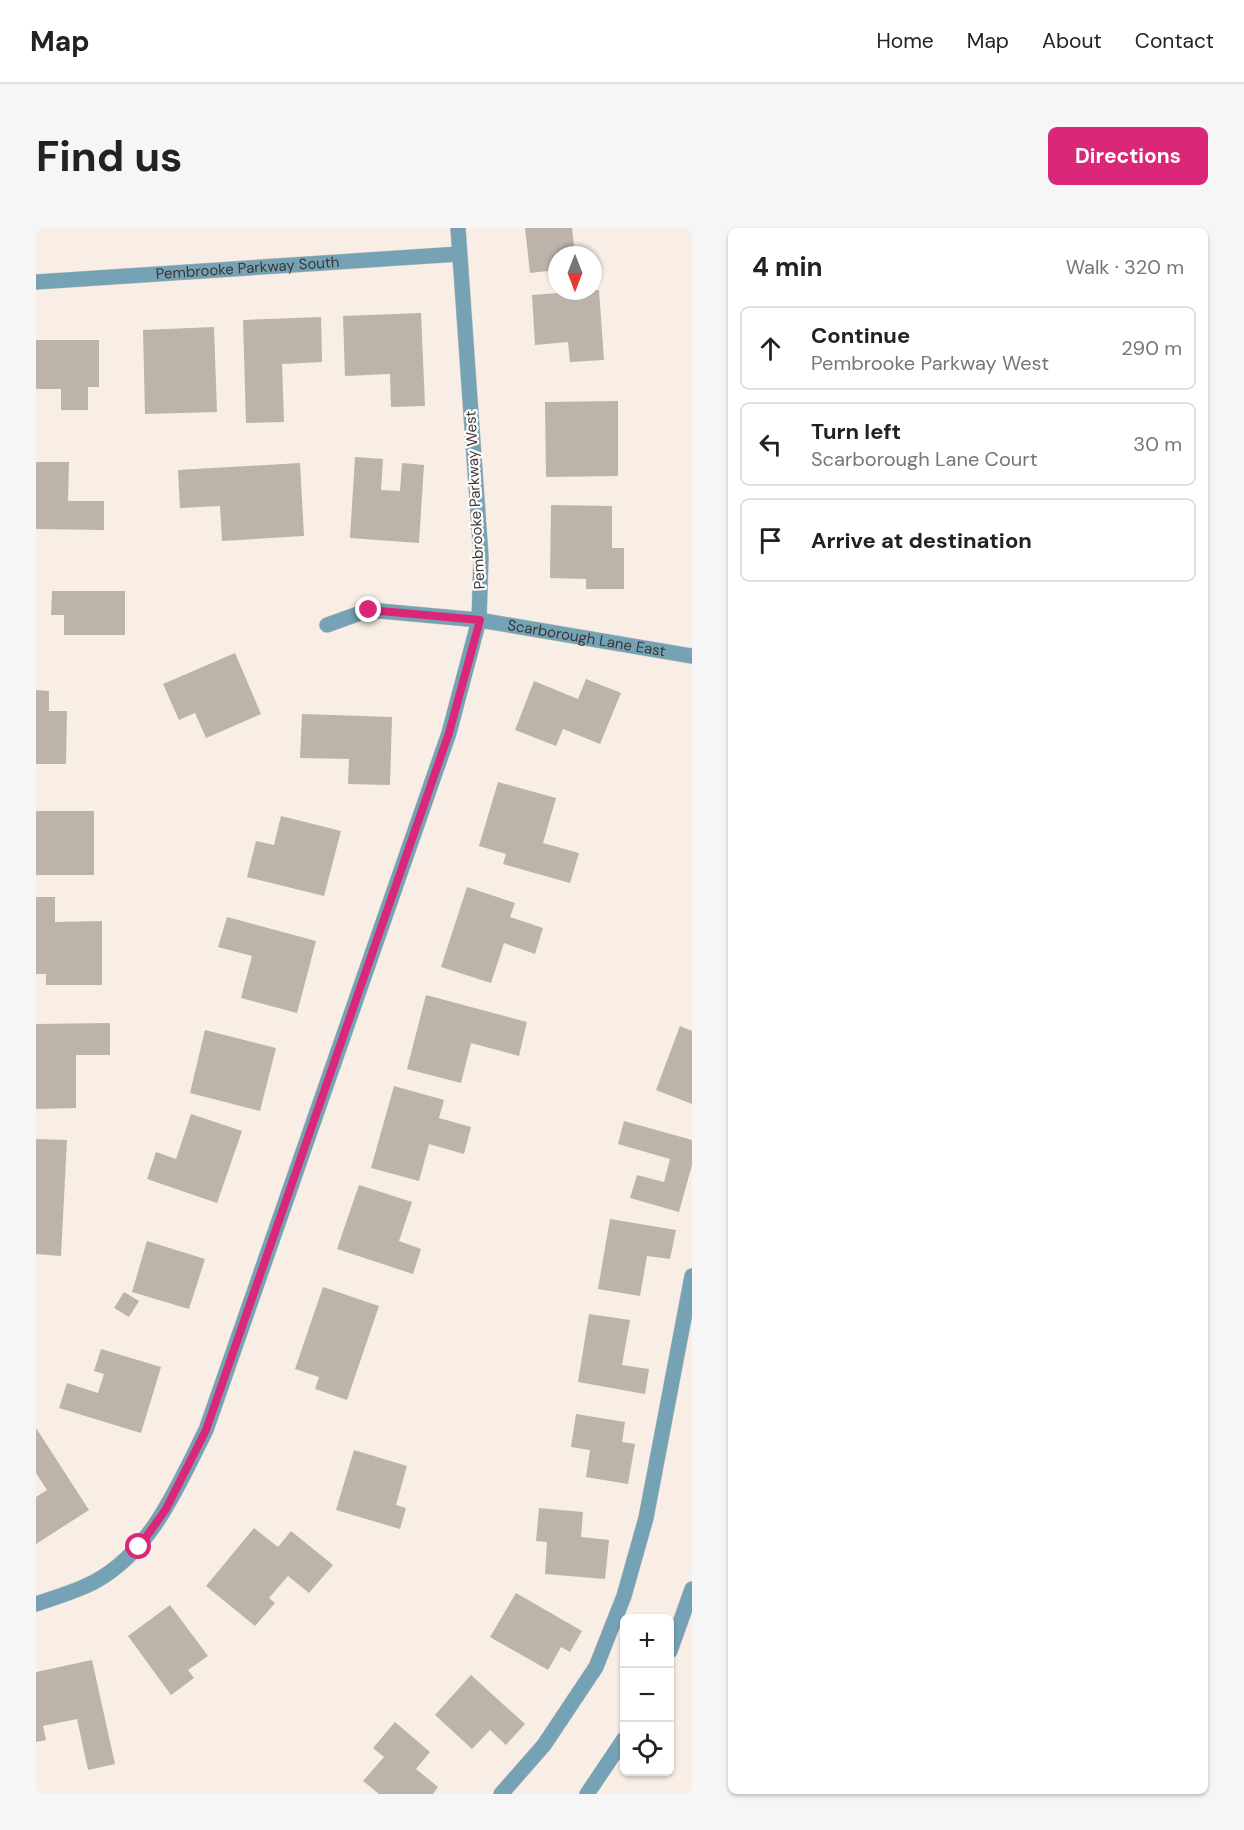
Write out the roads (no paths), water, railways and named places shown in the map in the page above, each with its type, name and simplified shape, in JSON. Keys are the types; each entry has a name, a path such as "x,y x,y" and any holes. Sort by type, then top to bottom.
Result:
{"street":[{"name":"Pembrooke Parkway West","path":"36,1604 70,1593 98,1580 139,1547 166,1509 206,1430 449,733 480,620 482,557 458,228"},
{"name":"Pembrooke Parkway South","path":"36,282 459,254"},
{"name":"Scarborough Lane East","path":"327,625 369,610 480,620 688,656"},
{"path":"501,1794 544,1745 596,1667 624,1596 646,1518 692,1276"},
{"path":"674,1638 692,1589"},
{"path":"587,1794 620,1745"}]}
